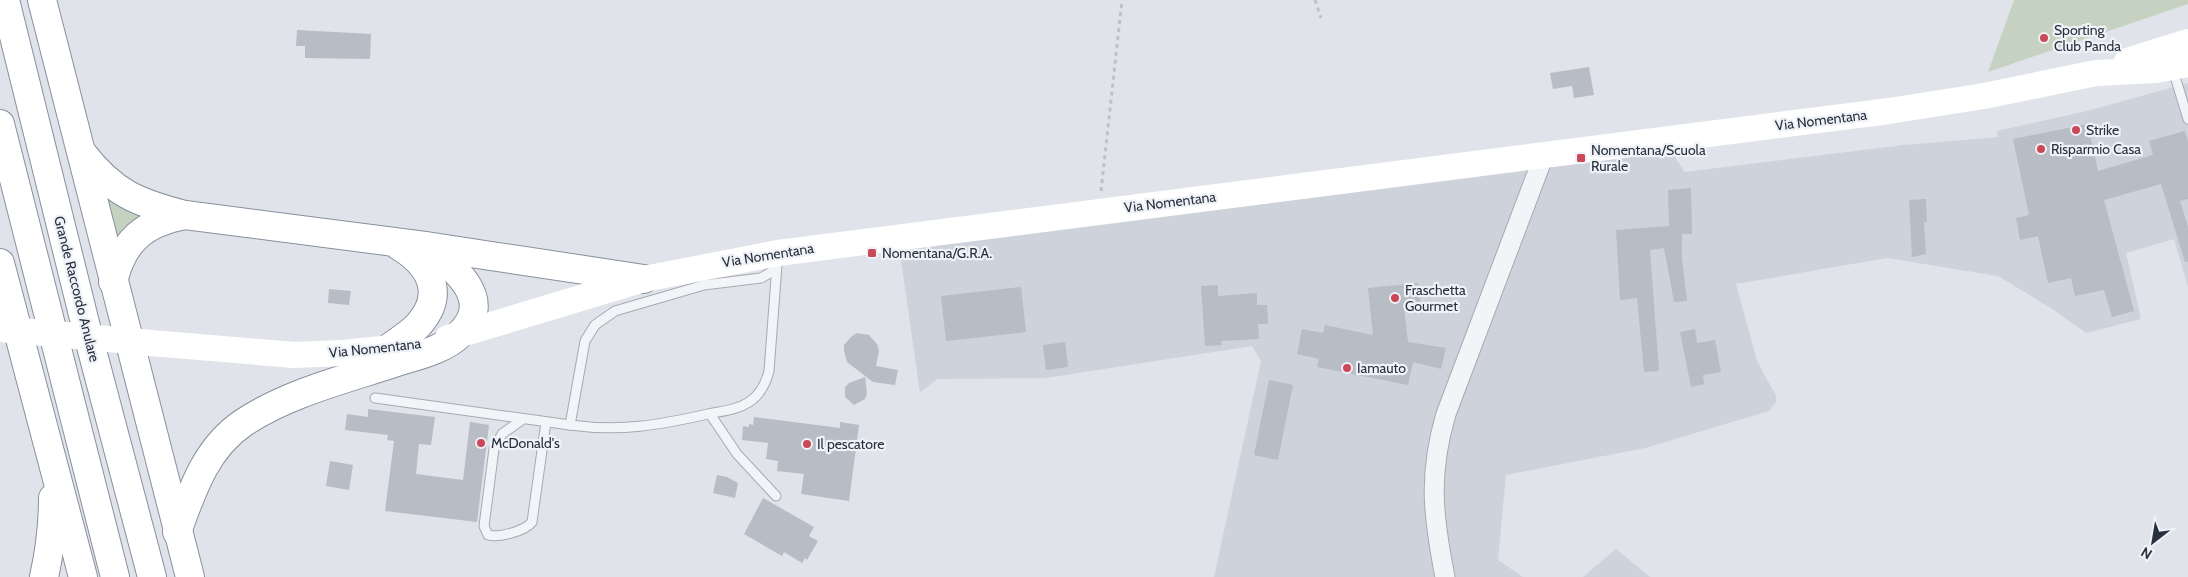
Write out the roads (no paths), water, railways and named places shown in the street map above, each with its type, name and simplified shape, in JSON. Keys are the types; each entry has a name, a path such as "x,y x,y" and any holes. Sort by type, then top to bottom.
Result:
{"highway":[{"name":"Grande Raccordo Anulare","path":"5,0 89,338 152,577"},
{"path":"42,0 190,577"},
{"path":"0,124 115,577"},
{"path":"79,149 102,176 124,193 150,206 184,215 426,246 644,279"},
{"path":"113,282 119,260 134,238 157,222 184,215"},
{"path":"389,348 420,323 431,306 434,293 431,280 422,264 410,253 390,242"},
{"path":"177,532 194,487 209,456 227,436 243,423 291,399 430,351 460,334 472,314 472,294 460,274 426,246"},
{"path":"0,263 83,577"},
{"path":"44,577 53,524 53,466"}],"main road":[{"name":"Via Nomentana","path":"2096,73 2122,62 2188,42"},
{"name":"Via Nomentana","path":"0,329 287,354 319,354 424,344 644,279 1099,211 1889,111 1984,96 2096,73 2135,72 2180,66"}],"street":[{"path":"1446,577 1434,507 1433,482 1438,444 1446,414 1544,155"}],"lane":[{"path":"2180,66 2188,120"},
{"path":"375,398 546,422 621,429 738,408 750,402 766,383 769,371 778,258"},
{"path":"570,425 585,341 591,330 601,319 615,311 694,287 761,278 773,272 778,258"},
{"path":"710,414 737,454 776,496"},
{"path":"523,419 502,434 494,449 484,526 488,535 496,536 528,527 532,522 546,422"}],"place":[{"name":"Sporting Club Panda","path":"2044,38"},
{"name":"Strike","path":"2076,130"},
{"name":"Risparmio Casa","path":"2041,149"},
{"name":"Nomentana/Scuola Rurale","path":"1581,158"},
{"name":"Nomentana/G.R.A.","path":"872,253"},
{"name":"Fraschetta Gourmet","path":"1395,298"},
{"name":"Iamauto","path":"1347,368"},
{"name":"McDonald's","path":"481,443"},
{"name":"Il pescatore","path":"807,444"}]}
